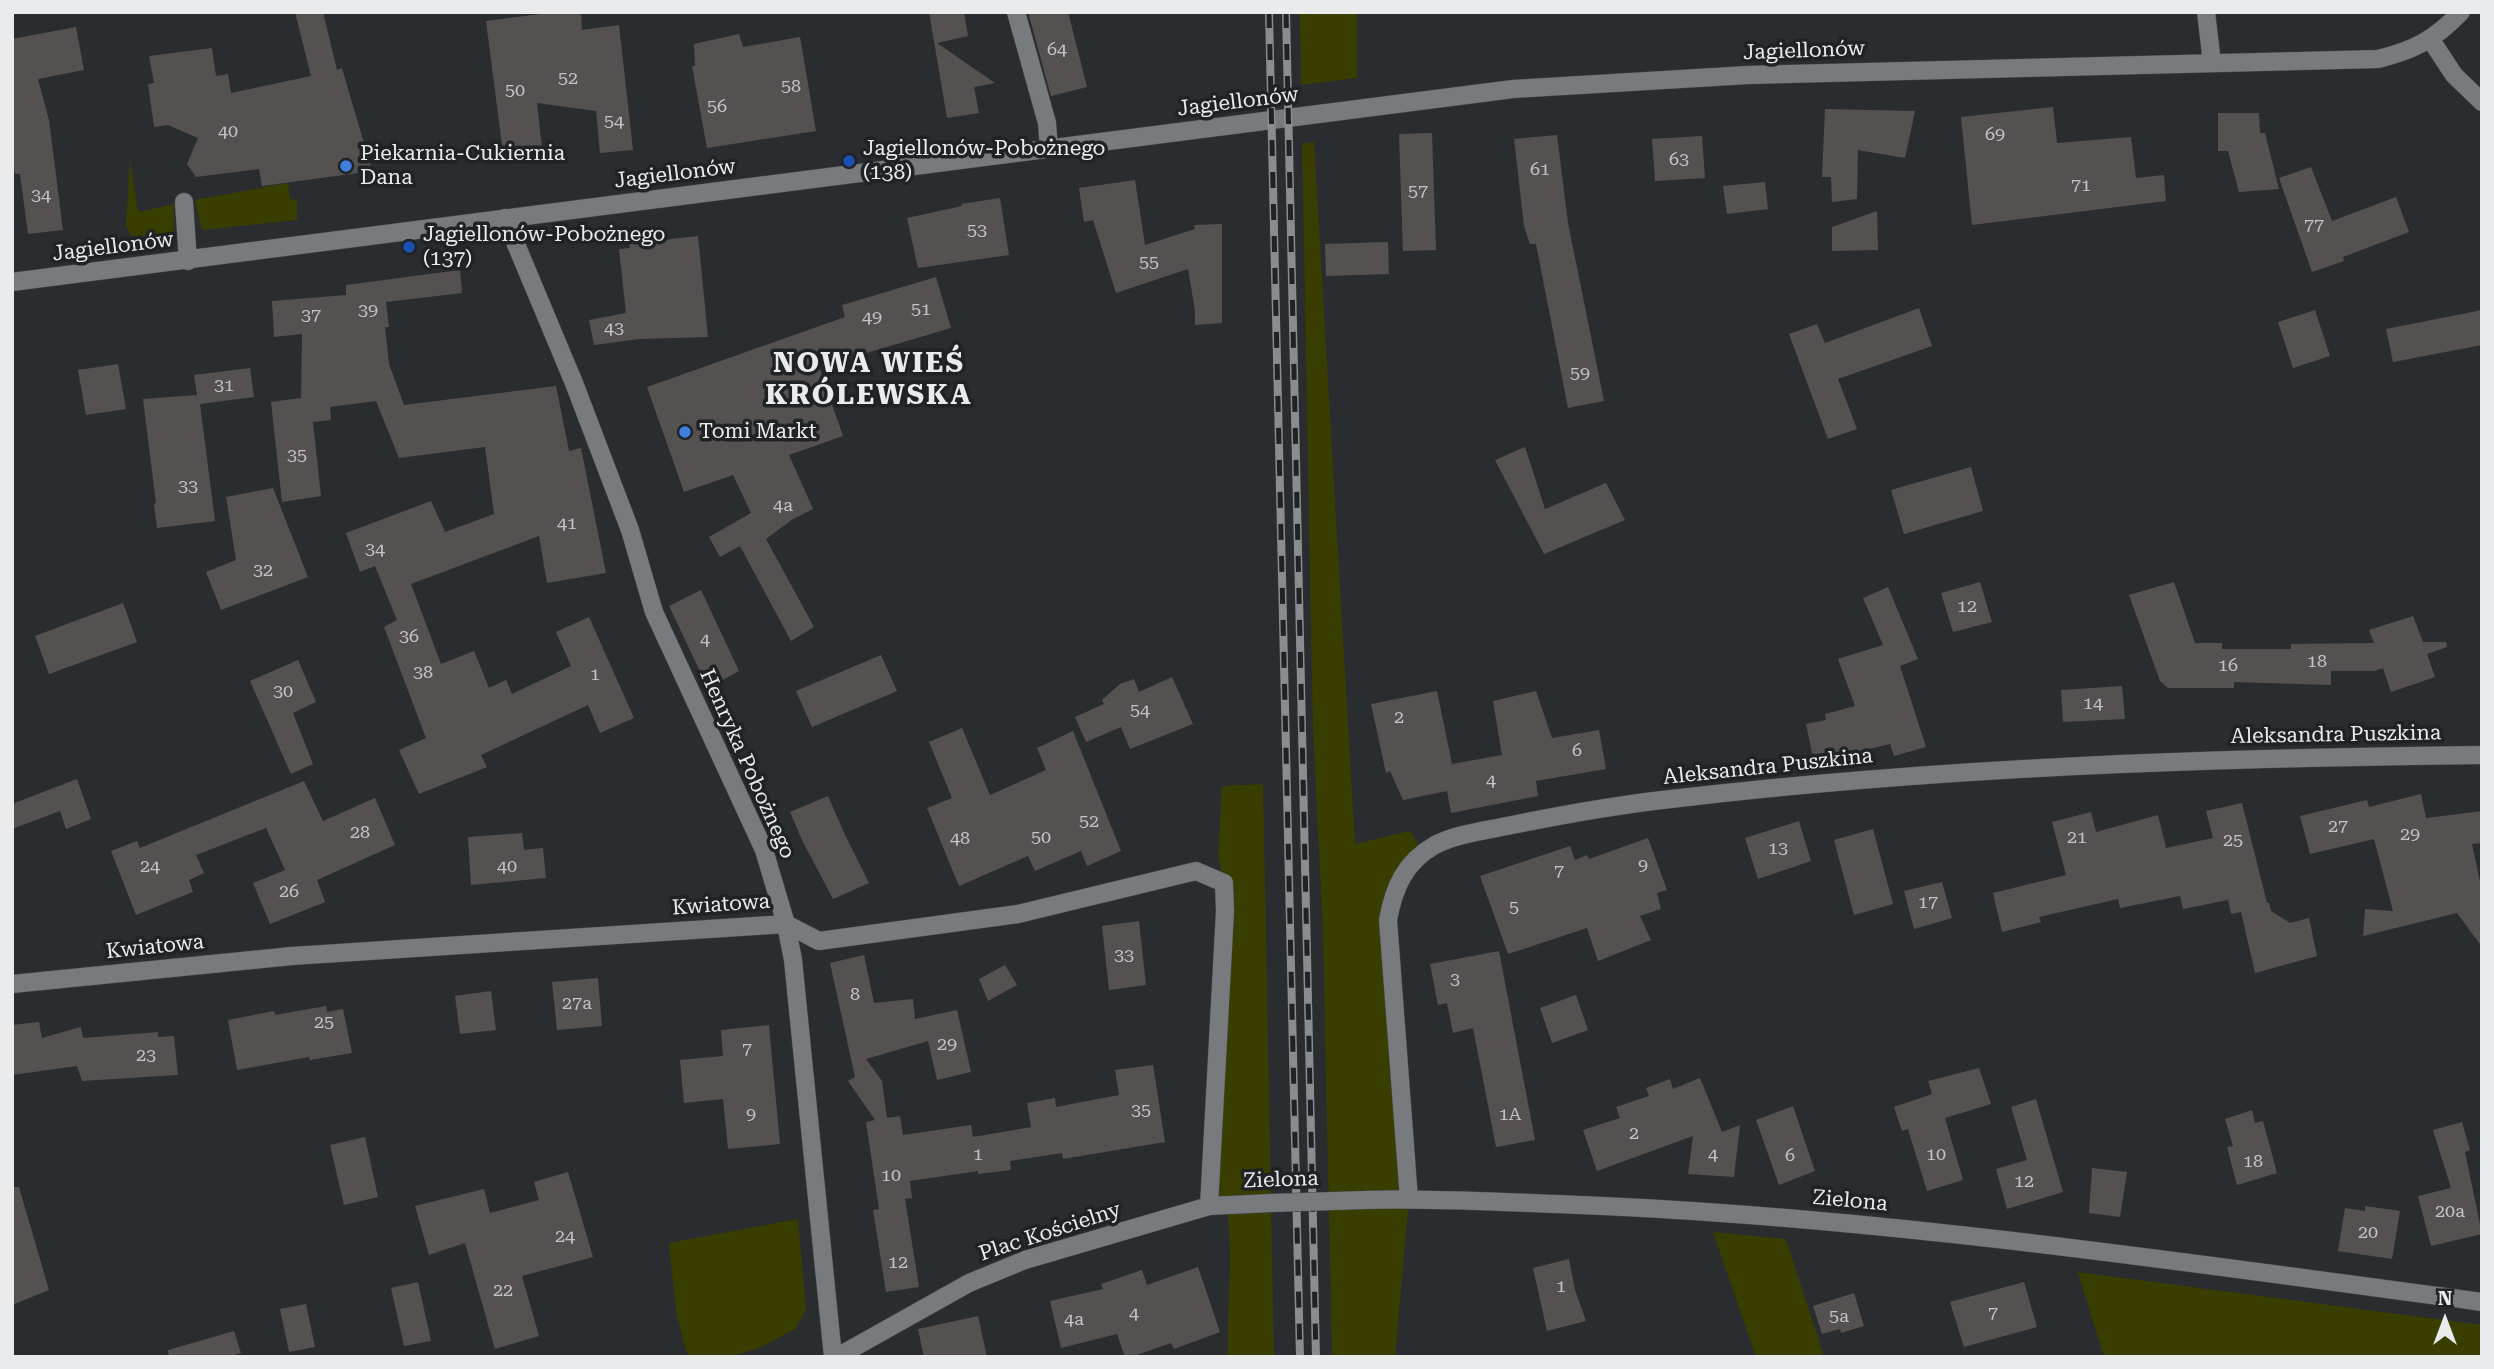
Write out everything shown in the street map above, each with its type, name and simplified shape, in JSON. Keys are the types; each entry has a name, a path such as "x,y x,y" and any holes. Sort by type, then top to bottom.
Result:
{"street":[{"path":"1016,12 1047,123 1049,149"},
{"path":"2206,12 2212,63"},
{"name":"Jagiellonów","path":"12,282 1513,89 1748,75 2378,59 2404,52 2431,40 2461,12"},
{"path":"2431,40 2454,75 2482,103"},
{"path":"184,202 188,261"},
{"name":"Henryka Pobożnego","path":"505,218 625,518 654,612 764,850 786,923 793,960 835,1357"},
{"name":"Aleksandra Puszkina","path":"1409,1199 1388,920 1392,897 1402,874 1414,859 1452,838 1633,803 1846,781 2036,767 2179,761 2482,755"},
{"name":"Kwiatowa","path":"12,984 292,956 786,923 819,941 1018,914 1196,872 1224,883 1225,911 1209,1206"},
{"name":"Zielona","path":"1209,1206 1409,1199 1642,1207 1859,1223 2482,1302"},
{"name":"Plac Kościelny","path":"835,1357 934,1301 1014,1264 1209,1206"}],"shaded area":[{"path":"1300,12 1357,12 1357,78 1301,85"},
{"path":"1314,142 1355,844 1410,831 1424,853 1392,897 1409,1199 1395,1357 1332,1357 1323,932 1313,729 1302,144"},
{"path":"130,160 138,212 174,204 174,232 132,237 126,226"},
{"path":"288,183 290,199 297,200 297,220 202,230 195,200"},
{"path":"1263,784 1274,1357 1228,1357 1229,1224 1226,1205 1209,1206 1224,883 1218,857 1222,786"},
{"path":"798,1219 806,1310 795,1329 759,1348 730,1357 688,1357 676,1312 669,1243"},
{"path":"1713,1232 1786,1239 1824,1357 1756,1357"},
{"path":"2078,1272 2482,1325 2482,1357 2104,1357"}],"building":[{"path":"295,12 323,12 337,70 342,68 372,171 262,186 259,169 196,177 187,164 198,138 168,125 154,127 148,84 154,83 149,56 212,48 216,76 228,74 231,93 311,76"},
{"path":"556,12 581,12 582,30 619,25 633,150 600,153 596,111 537,103 542,148 503,153 486,21"},
{"path":"929,12 964,12 968,36 937,43 995,83 974,87 979,113 947,118"},
{"path":"1028,12 1068,12 1087,87 1051,96"},
{"path":"76,27 84,70 38,79 49,120 63,230 28,234 20,174 15,174 12,160 12,39"},
{"path":"739,34 743,47 800,37 816,131 707,148 692,66 695,66 694,44"},
{"path":"2053,107 2057,143 2131,137 2136,178 2164,175 2166,201 1972,225 1961,117"},
{"path":"1825,109 1915,111 1905,158 1858,150 1857,199 1832,202 1831,177 1822,177"},
{"path":"2218,113 2259,113 2260,133 2265,133 2279,189 2239,192 2228,151 2218,151"},
{"path":"1432,133 1436,250 1403,251 1399,134"},
{"path":"1557,135 1568,223 1604,401 1568,408 1536,244 1530,244 1524,226 1514,139"},
{"path":"1702,136 1705,178 1655,181 1652,139"},
{"path":"2311,167 2332,221 2396,197 2409,232 2312,272 2279,178"},
{"path":"1135,180 1145,245 1195,229 1194,225 1222,224 1222,323 1195,325 1188,269 1116,293 1093,220 1084,222 1079,188"},
{"path":"1765,182 1768,209 1727,214 1723,186"},
{"path":"1000,198 1009,255 918,268 907,218 962,206 961,204"},
{"path":"1877,211 1878,250 1832,251 1832,227"},
{"path":"698,236 708,337 639,339 594,345 589,320 626,313 619,249 630,248 629,244"},
{"path":"1388,242 1389,274 1326,276 1325,244"},
{"path":"460,270 462,293 386,302 389,327 385,327 389,364 404,405 556,386 569,451 581,448 606,573 547,583 539,536 411,584 441,664 474,651 489,688 506,680 512,694 571,666 556,632 589,617 634,718 600,733 588,705 481,755 487,767 419,794 399,750 426,738 384,627 397,620 375,566 360,572 346,533 431,501 445,532 494,514 485,447 399,458 376,401 330,407 331,420 313,422 321,496 282,502 271,402 301,398 302,334 274,337 272,301 346,295 346,285"},
{"path":"936,277 951,328 819,367 843,436 789,455 813,509 793,519 766,539 814,627 791,641 740,546 720,557 709,537 751,513 733,475 684,492 647,387 845,317 842,305"},
{"path":"1919,308 1932,346 1838,379 1857,429 1828,439 1789,334 1817,324 1825,343"},
{"path":"2315,310 2330,356 2293,368 2278,322"},
{"path":"2482,310 2482,345 2393,362 2386,329"},
{"path":"118,364 126,409 86,415 78,370"},
{"path":"250,368 254,397 200,404 215,521 157,528 143,399 197,395 194,375"},
{"path":"1525,447 1545,509 1606,483 1625,520 1544,554 1495,460"},
{"path":"1971,467 1983,511 1904,534 1891,490"},
{"path":"273,488 308,577 221,610 206,572 236,560 226,497"},
{"path":"1980,582 1992,622 1953,632 1941,593"},
{"path":"2174,582 2195,643 2222,643 2222,649 2291,649 2291,644 2374,643 2369,630 2413,616 2423,642 2446,642 2447,647 2427,654 2435,677 2391,692 2383,668 2374,671 2331,671 2331,685 2234,682 2234,688 2168,688 2160,681 2129,595"},
{"path":"1888,587 1918,659 1900,666 1926,747 1894,756 1890,744 1814,762 1806,724 1826,720 1825,714 1855,706 1838,659 1883,645 1863,598"},
{"path":"701,590 739,671 708,688 669,606"},
{"path":"123,603 137,642 49,674 35,636"},
{"path":"881,655 897,691 812,727 796,691"},
{"path":"298,660 316,702 293,713 313,764 291,774 250,681"},
{"path":"1172,677 1193,724 1130,749 1121,727 1086,742 1075,717 1104,704 1102,700 1120,684 1134,679 1139,692"},
{"path":"2122,686 2125,719 2063,722 2061,690"},
{"path":"1437,691 1452,764 1502,755 1493,701 1536,691 1552,738 1599,730 1606,769 1536,781 1538,796 1451,813 1447,791 1403,800 1390,771 1386,773 1371,704"},
{"path":"962,728 990,795 1046,770 1037,748 1073,731 1121,851 1087,866 1081,851 1035,871 1028,856 959,886 927,808 952,798 929,742"},
{"path":"77,779 91,819 66,829 60,811 12,829 12,804"},
{"path":"304,781 323,821 375,798 395,845 317,880 325,902 270,924 253,883 285,870 266,828 196,855 204,873 189,880 193,892 136,915 111,851 137,841 140,848"},
{"path":"2421,794 2426,818 2482,811 2482,843 2472,844 2482,891 2482,947 2457,913 2363,936 2365,909 2393,911 2374,839 2310,854 2300,816 2367,800 2369,807"},
{"path":"828,796 869,883 833,899 790,812"},
{"path":"2242,803 2267,903 2271,911 2290,923 2309,918 2317,956 2255,973 2241,912 2231,914 2228,900 2183,909 2180,896 2120,908 2118,899 2039,917 2041,922 2002,932 1993,893 2066,875 2052,822 2091,812 2096,832 2158,815 2166,848 2213,838 2206,811"},
{"path":"1799,821 1811,861 1758,879 1745,838"},
{"path":"1873,829 1893,904 1854,915 1834,840"},
{"path":"522,833 524,850 543,848 546,878 471,885 468,837"},
{"path":"1648,838 1667,890 1657,893 1661,909 1640,916 1651,940 1598,961 1587,928 1508,954 1480,876 1570,846 1575,860 1587,855 1589,859"},
{"path":"1942,882 1952,918 1914,929 1904,891"},
{"path":"1139,921 1146,985 1109,990 1102,926"},
{"path":"1499,951 1535,1140 1496,1147 1473,1028 1453,1033 1447,1003 1438,1005 1430,964"},
{"path":"864,955 874,1003 913,999 915,1019 957,1010 971,1072 937,1080 928,1041 866,1059 882,1081 887,1118 900,1116 903,1135 971,1125 973,1137 1031,1127 1027,1103 1055,1098 1056,1107 1119,1095 1115,1070 1153,1065 1165,1142 1063,1159 1062,1153 1010,1161 1011,1170 978,1174 978,1171 910,1181 912,1198 905,1199 919,1287 886,1292 873,1210 879,1209 866,1122 875,1120 848,1081 855,1077 830,963"},
{"path":"1005,965 1017,985 988,1001 979,979"},
{"path":"598,978 602,1026 557,1030 552,982"},
{"path":"491,991 496,1030 460,1034 455,996"},
{"path":"1576,995 1588,1030 1552,1043 1540,1008"},
{"path":"326,1006 327,1012 343,1009 352,1053 310,1060 309,1057 237,1070 228,1020 274,1011 275,1015"},
{"path":"39,1022 42,1038 81,1027 83,1038 158,1032 158,1037 174,1036 178,1075 82,1081 77,1066 12,1075 12,1025"},
{"path":"769,1025 780,1144 728,1149 723,1099 684,1103 680,1060 723,1056 721,1030"},
{"path":"1979,1068 1991,1104 1945,1118 1963,1180 1927,1191 1908,1129 1902,1131 1894,1107 1932,1094 1928,1081"},
{"path":"1700,1078 1722,1132 1740,1125 1734,1177 1688,1174 1693,1136 1597,1171 1583,1130 1620,1118 1616,1107 1649,1096 1646,1088 1670,1079 1673,1089"},
{"path":"2036,1099 2063,1192 2007,1209 1996,1169 2027,1160 2011,1107"},
{"path":"1793,1106 1815,1171 1779,1185 1756,1120"},
{"path":"2252,1110 2255,1123 2263,1121 2277,1173 2237,1185 2227,1147 2233,1146 2225,1119"},
{"path":"2462,1122 2470,1150 2465,1152 2482,1234 2431,1246 2418,1196 2451,1188 2433,1130"},
{"path":"365,1137 378,1197 344,1205 330,1145"},
{"path":"2092,1168 2127,1172 2120,1217 2089,1213"},
{"path":"568,1172 593,1257 522,1276 539,1336 495,1349 465,1243 429,1255 415,1206 484,1189 490,1213 539,1200 534,1182"},
{"path":"12,1187 19,1187 49,1290 12,1305"},
{"path":"2365,1206 2400,1211 2392,1259 2338,1251 2345,1208 2365,1211"},
{"path":"1569,1259 1575,1290 1586,1321 1547,1331 1533,1268"},
{"path":"1198,1267 1220,1332 1174,1349 1171,1343 1131,1357 1125,1357 1117,1334 1061,1348 1050,1301 1103,1289 1101,1284 1142,1270 1147,1285"},
{"path":"418,1282 431,1341 404,1346 391,1288"},
{"path":"2024,1282 2037,1327 1964,1347 1950,1302"},
{"path":"1854,1293 1864,1326 1841,1333 1840,1329 1822,1334 1813,1306"},
{"path":"306,1304 315,1347 289,1352 280,1309"},
{"path":"978,1316 987,1357 924,1357 918,1329"},
{"path":"234,1331 241,1353 228,1357 169,1357 168,1350"}],"railway":[{"path":"1269,12 1300,1357"},
{"path":"1286,12 1316,1357"}],"place":[{"name":"Jagiellonów-Pobożnego (138)","path":"849,161"},
{"name":"Piekarnia-Cukiernia Dana","path":"346,166"},
{"name":"Jagiellonów-Pobożnego (137)","path":"409,247"},
{"name":"Tomi Markt","path":"685,432"}],"district":[{"name":"NOWA WIEŚ KRÓLEWSKA","path":"869,380"}]}
